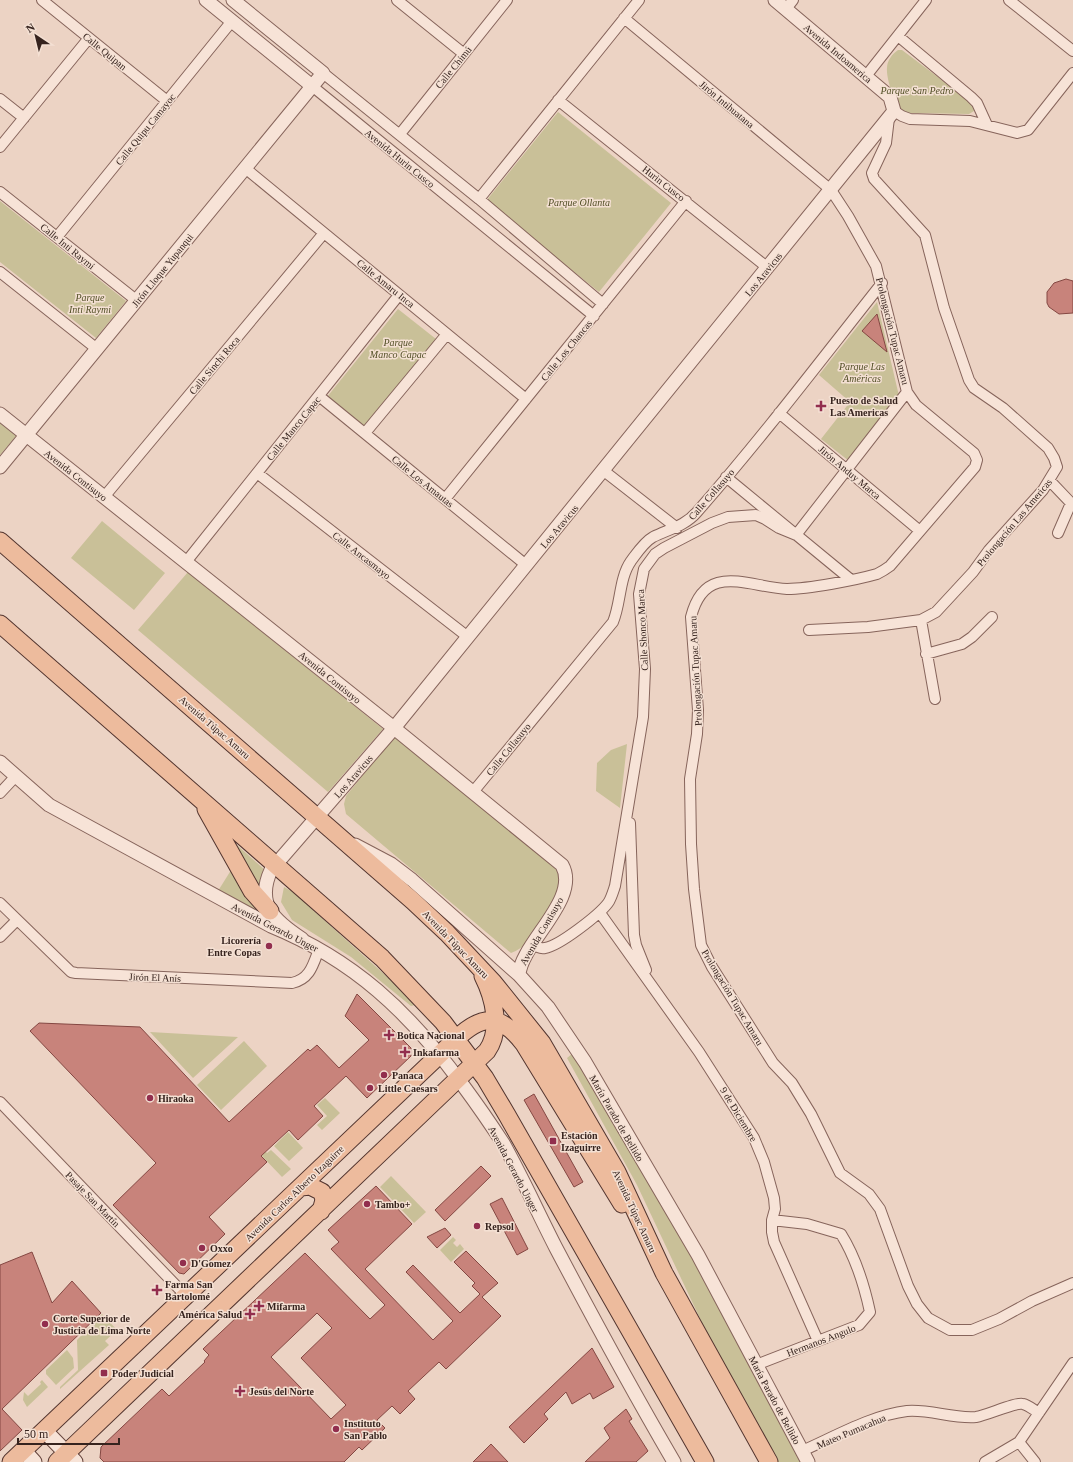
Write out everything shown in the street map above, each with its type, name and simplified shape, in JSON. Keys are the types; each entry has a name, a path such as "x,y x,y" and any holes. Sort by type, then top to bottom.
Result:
{"main road":[{"name":"Avenida Túpac Amaru","path":"0,541 318,817 441,927 508,1000 542,1043 617,1172 664,1273 769,1462"},
{"path":"0,624 382,958 412,988 456,1039 474,1063 507,1115 705,1462"},
{"path":"198,796 252,891 259,901 270,911"},
{"path":"44,1430 66,1459 458,1079 490,1046 495,1032 495,1022 490,993 478,966"},
{"name":"Avenida Carlos Alberto Izaguirre","path":"11,1462 28,1456 44,1430 439,1054 471,1025 480,1022 495,1022"},
{"path":"495,1022 509,1028 524,1044 664,1273"},
{"path":"301,1187 310,1186 322,1192 324,1200 321,1211"}],"street":[{"name":"Calle Quipan","path":"42,0 168,101"},
{"name":"Avenida Hurin Cusco","path":"206,0 594,316"},
{"name":"Avenida Hurin Cusco","path":"233,0 400,134 603,304"},
{"path":"397,0 464,54"},
{"name":"Calle Chimú","path":"400,134 507,0"},
{"path":"479,199 639,0"},
{"name":"Avenida Indoamerica","path":"775,0 790,5 890,97 892,115"},
{"path":"866,76 926,0"},
{"path":"1009,0 1073,51"},
{"name":"Jirón Intihuatana","path":"624,18 831,190"},
{"name":"Calle Quipu Camayoc","path":"57,237 232,21"},
{"path":"898,36 971,97 977,103 987,125"},
{"path":"0,147 89,38"},
{"name":"Jirón Lloque Yupanqui","path":"0,467 323,72"},
{"path":"892,115 910,118 970,121 1022,133 1028,130 1069,84 1073,73"},
{"path":"0,99 24,118"},
{"name":"Hurin Cusco","path":"558,100 768,268"},
{"name":"Los Aravicus","path":"302,939 283,926 270,911 265,899 269,875 275,865 394,728 892,115"},
{"name":"Prolongación Las Americas","path":"809,630 868,627 921,620 936,612 974,572 990,550 1050,481 1057,467 1048,448 1003,408 974,388 969,380 944,308 925,235 874,179 872,173 886,143 892,115"},
{"name":"Calle Amaru Inca","path":"245,168 526,399"},
{"name":"Prolongación Tupac Amaru","path":"831,190 848,216 876,266 882,283 907,392 916,405 974,452 977,460 975,467 890,566 878,574 850,580 788,589 766,587 734,580 720,582 708,588 699,596 693,606 691,617 698,710 698,734 690,779 689,803 694,888 701,945 712,967 773,1063 792,1083 811,1114 840,1173 869,1194 880,1209 908,1286 917,1304 928,1318 950,1330 972,1330 999,1320 1032,1301 1073,1283"},
{"name":"Calle Inti Raymi","path":"0,192 136,300"},
{"name":"Calle Los Chancas","path":"445,499 686,201"},
{"name":"Calle Sinchi Roca","path":"104,497 324,233"},
{"path":"0,272 97,349"},
{"name":"Calle Collasuyo","path":"473,792 613,622 618,610 629,563 636,554 652,538 677,528 696,513 779,413 882,283"},
{"name":"Calle Manco Capac","path":"186,562 400,295"},
{"path":"365,433 447,334"},
{"path":"796,535 907,392"},
{"name":"Calle Los Amautas","path":"319,396 526,565"},
{"name":"Jirón Anduy Marca","path":"779,413 920,531"},
{"name":"Avenida Contisuyo","path":"0,414 394,728 562,865 565,870 566,877 563,892 556,909 522,960 519,975"},
{"path":"604,471 677,528"},
{"name":"Calle Ancasmayo","path":"257,473 468,637"},
{"path":"726,477 850,580"},
{"path":"1050,481 1071,503 1058,533"},
{"name":"Calle Shonco Marca","path":"534,944 541,948 553,946 600,913 609,902 615,886 639,749 645,693 643,647 638,594 644,569 656,554 664,548 728,516 756,515 779,528 796,535"},
{"path":"926,654 962,644 972,637 992,617"},
{"path":"921,620 935,699"},
{"name":"Avenida Gerardo Unger","path":"0,762 15,777 49,805 271,926 302,939 319,949 364,978 424,1035 483,1112 503,1145 605,1340 674,1462"},
{"path":"0,793 15,777"},
{"path":"630,801 635,940 655,990"},
{"name":"María Parado de Bellido","path":"346,842 391,864 412,880 519,975 548,1007 585,1062 698,1255 805,1457"},
{"name":"Jirón El Anís","path":"0,904 71,972 76,973 292,983 300,981 310,972 319,949"},
{"name":"9 de Diciembre","path":"600,913 699,1052 754,1138 773,1192 775,1209 772,1220 772,1232 778,1252 818,1341"},
{"path":"0,937 18,920"},
{"name":"Pasaje San Martín","path":"0,1102 186,1296"},
{"name":"Hermanos Angulo","path":"756,1365 859,1325 870,1312 864,1284 851,1250 841,1234 807,1224 772,1220"},
{"path":"985,1462 1019,1442 1073,1363"},
{"name":"Mateo Pumacahua","path":"805,1457 878,1418 907,1411 960,1417 975,1417 998,1412 1015,1404 1023,1404 1039,1413"},
{"path":"1019,1442 1035,1462"}],"green space":[{"name":"Parque San Pedro","path":"898,50 902,50 971,102 975,107 974,111 969,114 910,113 903,111 893,97 887,72 889,60"},
{"name":"Parque Ollanta","path":"558,112 671,203 599,292 486,201"},
{"name":"Parque Inti Raymi","path":"0,201 126,301 96,338 0,262"},
{"name":"Parque Las Américas","path":"877,302 899,396 849,461 821,439 850,402 819,375"},
{"name":"Parque Manco Capac","path":"398,309 436,339 364,427 327,397"},
{"path":"0,420 18,434 0,455"},
{"path":"102,521 165,573 134,610 71,558"},
{"path":"188,572 383,729 328,792 138,630"},
{"path":"395,736 555,863 562,878 554,899 543,922 529,941 520,948 511,953 346,814 344,804 346,796"},
{"path":"627,744 620,808 596,791 597,763 611,750"},
{"path":"228,837 266,871 260,894"},
{"path":"233,867 266,918 218,891"},
{"path":"284,887 293,892 415,1002 415,1005 411,1006 351,957 292,920 281,902"},
{"path":"150,1032 238,1037 193,1078"},
{"path":"244,1041 267,1066 221,1110 197,1085"},
{"path":"573,1053 650,1179 805,1462 771,1462 713,1346 637,1185 567,1058"},
{"path":"325,1098 340,1113 322,1130 317,1125 327,1116 317,1105"},
{"path":"288,1132 303,1148 289,1161 274,1146"},
{"path":"263,1149 267,1153 271,1150 291,1169 282,1177 259,1153"},
{"path":"391,1176 426,1212 414,1223 380,1187"},
{"path":"453,1237 456,1240 453,1243 457,1247 460,1244 464,1249 451,1262 440,1250"},
{"path":"102,1314 117,1330 105,1341 109,1345 60,1389 60,1387 78,1370 77,1340"},
{"path":"67,1350 73,1358 74,1368 56,1385 46,1374 46,1370"},
{"path":"42,1380 48,1387 27,1407 23,1400 24,1392 28,1396 41,1384 40,1382"}],"building":[{"path":"1066,279 1073,281 1073,313 1059,314 1049,307 1047,303 1047,292 1054,283"},
{"path":"877,314 887,352 862,331"},
{"path":"357,994 411,1048 411,1056 367,1098 346,1076 314,1106 323,1116 298,1140 289,1130 261,1156 267,1162 209,1217 225,1234 184,1274 179,1273 113,1205 156,1163 30,1031 39,1023 140,1027 229,1122 308,1049 310,1051 317,1045 339,1068 369,1040 345,1016"},
{"path":"534,1094 583,1182 574,1187 524,1100"},
{"path":"481,1166 491,1176 445,1221 435,1210"},
{"path":"376,1186 412,1224 365,1269 433,1340 453,1321 406,1272 413,1265 460,1313 480,1294 472,1286 475,1283 454,1262 466,1251 498,1283 482,1297 501,1316 446,1369 439,1362 408,1391 415,1399 400,1414 392,1406 377,1420 385,1428 362,1450 359,1447 344,1462 104,1462 100,1458 101,1447 162,1389 169,1396 205,1362 204,1361 209,1355 203,1349 305,1253 370,1319 385,1305 331,1249 339,1242 328,1230","holes":["317,1313 332,1328 301,1358 346,1405 331,1419 271,1357"]},
{"path":"502,1198 528,1249 517,1255 490,1204"},
{"path":"445,1228 451,1235 437,1248 427,1237"},
{"name":"Corte Superior de Justicia de Lima Norte","path":"32,1252 52,1303 72,1281 101,1313 2,1409 22,1430 0,1451 0,1265"},
{"path":"592,1348 614,1387 593,1399 590,1393 572,1404 566,1392 544,1414 548,1419 524,1443 509,1427"},
{"path":"626,1409 632,1419 629,1421 648,1451 636,1462 585,1462 610,1438 604,1428"},
{"path":"491,1444 508,1462 473,1462"}],"place":[{"name":"Puesto de Salud Las Americas","path":"821,406"},
{"name":"Licorería Entre Copas","path":"269,946"},
{"name":"Botica Nacional","path":"389,1035"},
{"name":"Inkafarma","path":"405,1052"},
{"name":"Panaca","path":"384,1075"},
{"name":"Little Caesars","path":"370,1088"},
{"name":"Hiraoka","path":"150,1098"},
{"name":"Estación Izaguirre","path":"553,1141"},
{"name":"Tambo+","path":"367,1204"},
{"name":"Repsol","path":"477,1226"},
{"name":"Oxxo","path":"202,1248"},
{"name":"D'Gomez","path":"183,1263"},
{"name":"Farma San Bartolomé","path":"157,1290"},
{"name":"Mifarma","path":"259,1306"},
{"name":"América Salud","path":"250,1314"},
{"name":"Corte Superior de Justicia de Lima Norte","path":"45,1324"},
{"name":"Poder Judicial","path":"104,1373"},
{"name":"Jesús del Norte","path":"240,1391"},
{"name":"Instituto San Pablo","path":"336,1429"}]}
